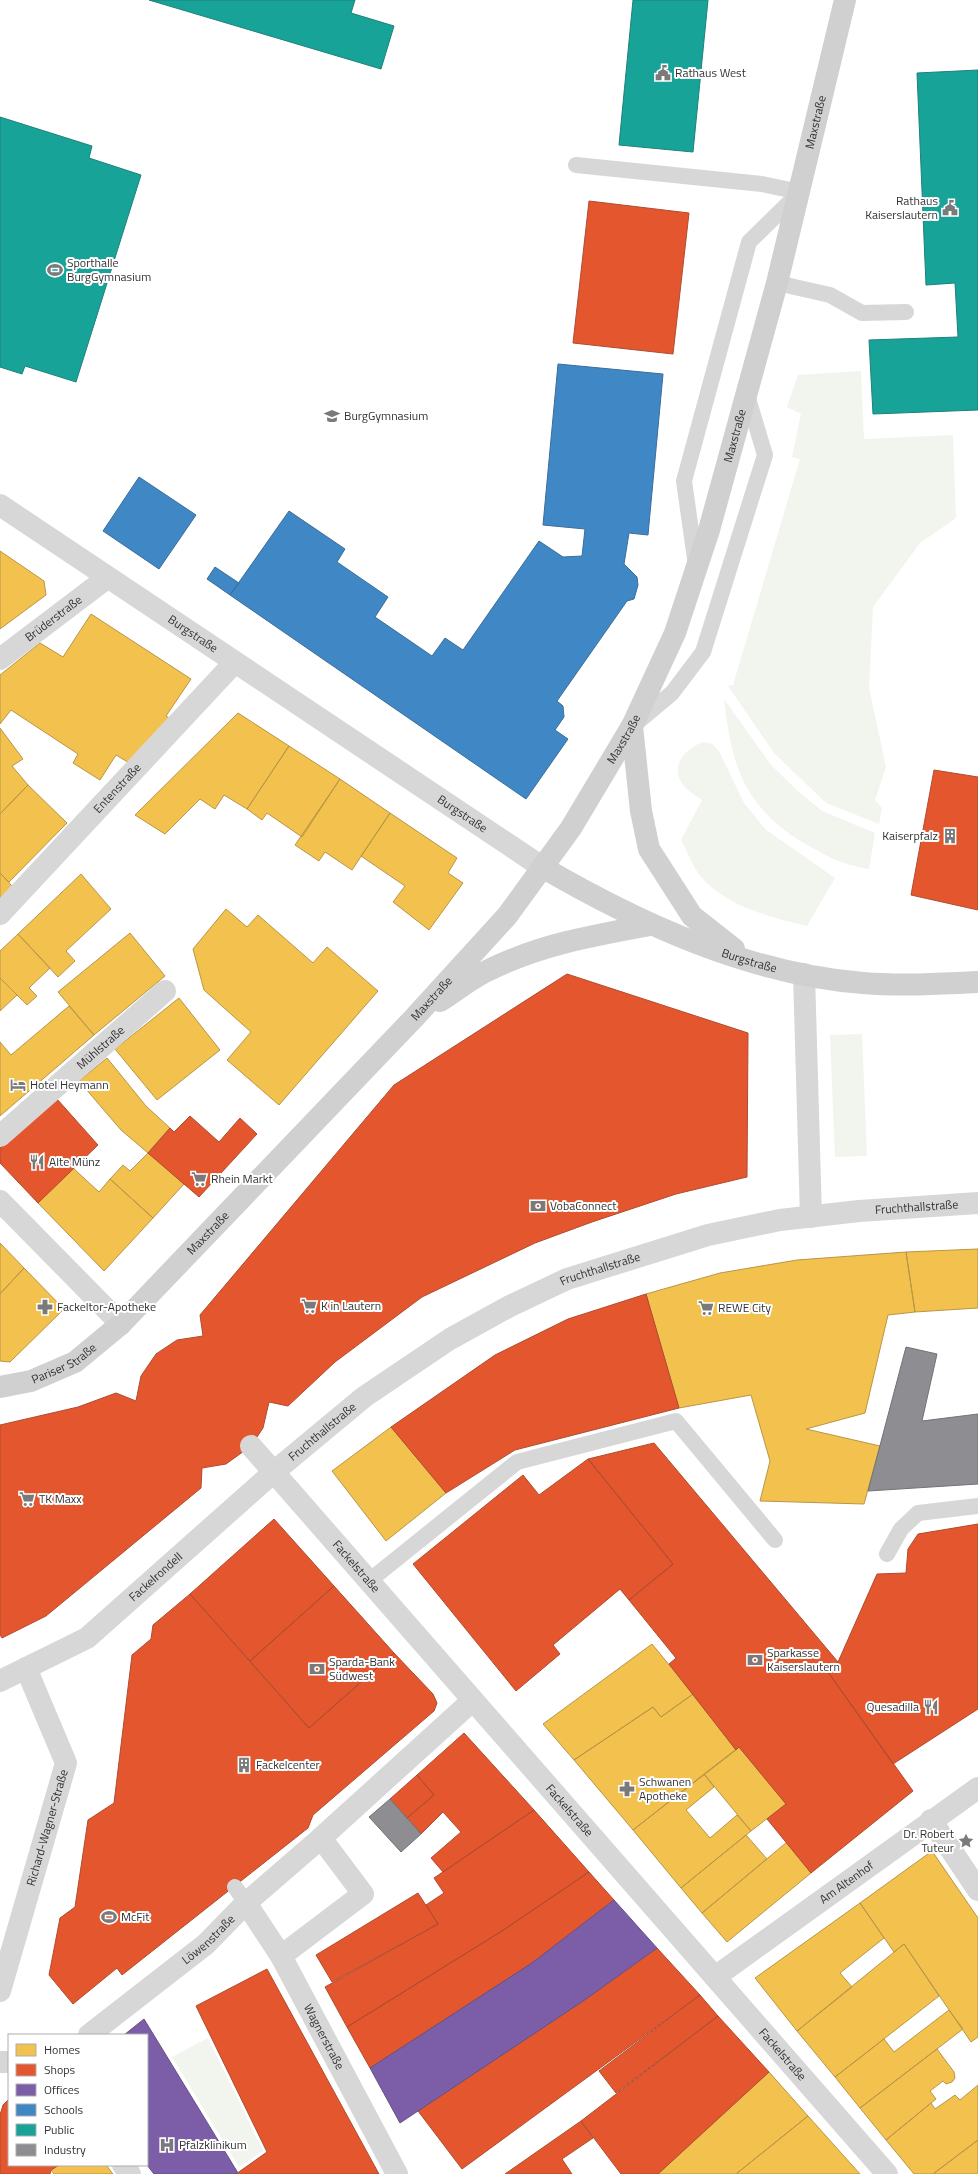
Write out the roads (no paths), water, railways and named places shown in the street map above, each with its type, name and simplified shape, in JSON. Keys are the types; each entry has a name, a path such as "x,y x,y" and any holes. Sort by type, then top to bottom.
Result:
{"main road":[{"name":"Maxstraße","path":"121,1324 414,1018 507,916 587,804 632,726 675,633 696,572 747,395 777,282 800,192 845,0"},
{"path":"632,726 641,811 650,849 692,916 750,961"},
{"name":"Burgstraße","path":"542,868 581,890 650,925 750,961 804,974 861,982 926,985 978,982"},
{"path":"414,1018 491,969 511,961 564,942 650,925"},
{"name":"Pariser Straße","path":"0,1386 30,1381 75,1362 121,1324"}],"street":[{"name":"Burgstraße","path":"0,505 542,868"},
{"name":"Brüderstraße","path":"0,659 107,578"},
{"name":"Entenstraße","path":"0,914 235,662"},
{"path":"804,974 811,1217"},
{"name":"Mühlstraße","path":"0,1136 165,991"},
{"path":"0,1201 121,1324"},
{"name":"Fruchthallstraße","path":"275,1472 364,1397 400,1371 450,1339 518,1302 567,1279 708,1235 780,1220 859,1211 978,1203"},
{"name":"Fackelstraße","path":"252,1446 472,1701 887,2174"},
{"name":"Fackelrondell","path":"0,1681 87,1638 275,1472"},
{"name":"Richard-Wagner-Straße","path":"0,1991 66,1763 26,1668"},
{"name":"Löwenstraße","path":"90,2034 206,1944 240,1895 321,1838 472,1701"},
{"name":"Am Altenhof","path":"715,1977 931,1820 978,1788"},
{"path":"931,1820 978,1890"},
{"path":"281,1956 363,1894 321,1838"},
{"name":"Wagnerstraße","path":"240,1895 281,1956 397,2174"}],"lane":[{"path":"576,165 762,184 800,192"},
{"path":"696,572 684,482 747,249 749,242 800,192"},
{"path":"777,282 830,295 862,313 906,312"},
{"path":"632,726 672,693 703,652 765,455 747,395"},
{"path":"369,1581 517,1462 676,1421 775,1540"},
{"path":"887,1554 901,1529 918,1513 978,1506"}],"place":[{"name":"Rathaus West","path":"663,73"},
{"name":"Rathaus Kaiserslautern","path":"950,208"},
{"name":"Sporthalle BurgGymnasium","path":"55,270"},
{"name":"BurgGymnasium","path":"332,416"},
{"name":"Kaiserpfalz","path":"950,836"},
{"name":"Hotel Heymann","path":"18,1085"},
{"name":"Alte Münz","path":"37,1162"},
{"name":"Rhein Markt","path":"199,1179"},
{"name":"VobaConnect","path":"538,1206"},
{"name":"K in Lautern","path":"309,1306"},
{"name":"Fackeltor-Apotheke","path":"45,1307"},
{"name":"REWE City","path":"706,1308"},
{"name":"TK Maxx","path":"27,1499"},
{"name":"Sparkasse Kaiserslautern","path":"755,1660"},
{"name":"Sparda-Bank Südwest","path":"317,1669"},
{"name":"Quesadilla","path":"931,1707"},
{"name":"Fackelcenter","path":"244,1765"},
{"name":"Schwanen Apotheke","path":"627,1789"},
{"name":"Dr. Robert Tuteur","path":"966,1841"},
{"name":"McFit","path":"109,1917"},
{"name":"Pfalzklinikum","path":"167,2145"}]}
